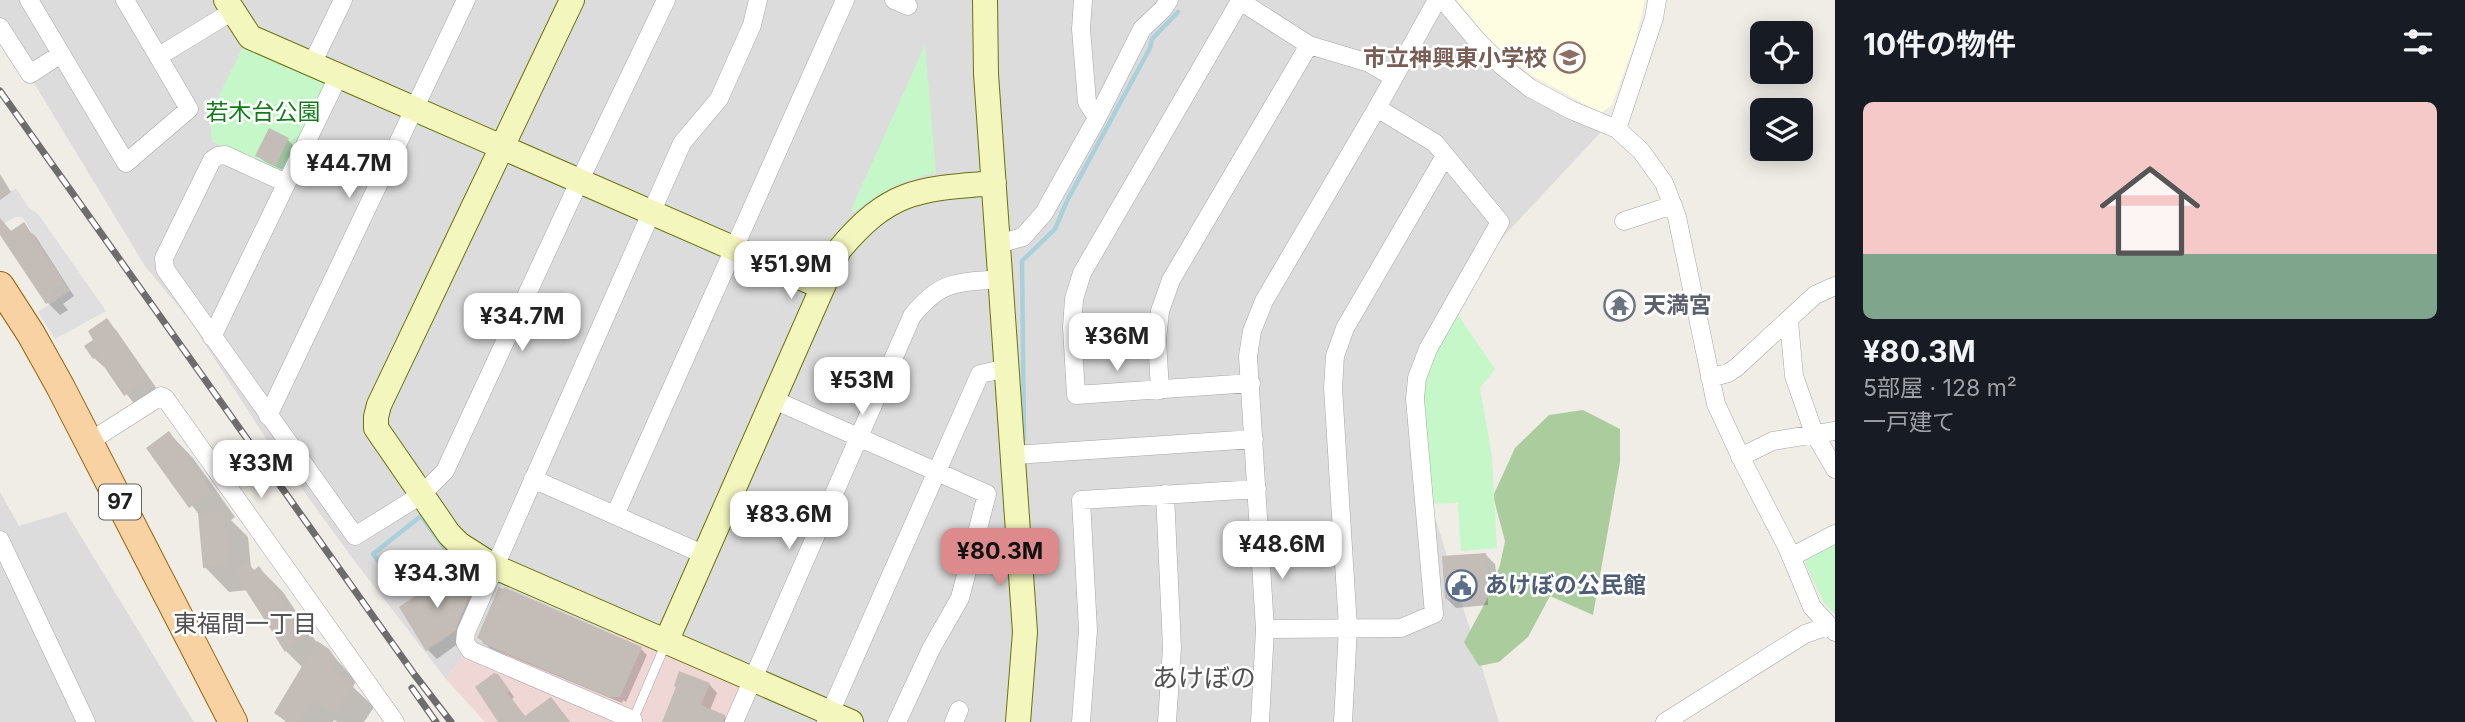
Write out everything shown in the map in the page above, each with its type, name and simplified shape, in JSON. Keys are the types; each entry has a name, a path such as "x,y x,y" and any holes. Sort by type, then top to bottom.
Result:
{"main road":[{"name":"97","path":"0,286 31,334 89,442 233,722"}],"street":[{"path":"29,0 126,163 189,109 125,0"},
{"path":"312,64 343,0"},
{"path":"268,416 466,0"},
{"path":"572,0 401,358 376,417 376,428 383,441 449,534 459,544 495,567 836,719 937,470 980,374 1008,368"},
{"path":"286,183 225,155 212,160 164,258 165,269 355,536 421,495 445,471 666,0"},
{"path":"632,722 470,650 465,642 466,632 682,143 719,99 752,25 758,0"},
{"path":"615,515 845,0"},
{"path":"985,0 986,74 1025,632 1018,722"},
{"path":"1083,0 1081,29 1087,102 1097,118"},
{"path":"999,244 1023,237 1044,214 1142,29 1169,0"},
{"path":"1260,722 1265,629 1248,356 1252,331 1264,301 1437,0"},
{"path":"1443,0 1503,66 1530,88 1571,110 1616,129 1664,183 1673,205 1716,404 1791,557 1812,607 1832,629"},
{"path":"1616,129 1650,31 1657,0"},
{"path":"1251,383 1076,395 1072,327 1074,299 1082,273 1240,1 1309,45 1369,64 1393,78"},
{"path":"159,56 230,5 250,37 822,287"},
{"path":"0,27 30,74 61,54"},
{"path":"1160,390 1157,340 1160,311 1171,280 1309,45"},
{"path":"212,337 338,77"},
{"path":"1265,629 1401,628 1434,614 1416,409 1417,378 1428,349 1500,222 1435,143 1377,108"},
{"path":"1343,722 1348,627 1333,387 1335,356 1345,328 1445,156"},
{"path":"666,642 839,250 859,225 894,201 917,191 994,183"},
{"path":"1624,220 1673,205"},
{"path":"734,722 912,316 928,296 952,284 1001,279"},
{"path":"1710,378 1728,373 1737,367 1815,295 1835,285"},
{"path":"1789,321 1794,376 1814,433 1835,469"},
{"path":"89,442 161,396 165,398 395,722"},
{"path":"772,399 987,494 960,598 931,649 897,722"},
{"path":"1740,457 1773,441 1835,431"},
{"path":"1014,455 1254,439"},
{"path":"533,480 705,555"},
{"path":"1082,722 1088,630 1081,500 1257,489"},
{"path":"1165,494 1172,648 1167,722"},
{"path":"1791,557 1835,534"},
{"path":"0,540 4,559 86,722"},
{"path":"1665,722 1804,635 1832,629"}],"lane":[{"path":"632,722 666,642"}],"shaded area":[{"path":"0,0 1435,0 1532,97 1601,132 1489,252 1424,387 1432,508 1499,722 727,722 612,629 599,660 499,655 472,643 446,679 350,555 267,440 188,318 145,266 0,27"},
{"name":"市立神興東小学校","path":"1457,0 1645,0 1635,42 1612,105 1601,113 1531,75 1488,38"},
{"path":"16,188 28,207 38,214 106,311 55,339 38,312 70,291 22,217 15,217 0,226 0,199"},
{"path":"0,492 19,526 66,512 194,722 0,722"},
{"path":"513,623 599,660 612,629 738,685 741,690 727,722 485,722 446,679 472,643 499,655"}],"green space":[{"path":"925,45 936,173 893,187 855,212 851,210"},
{"name":"若木台公園","path":"243,47 327,83 285,171 276,172 212,141 210,114"},
{"path":"1456,312 1495,369 1480,388 1492,457 1497,548 1461,551 1458,503 1432,504 1422,418 1424,384 1430,363"},
{"path":"1583,410 1620,429 1620,462 1593,615 1550,596 1528,637 1499,662 1479,666 1464,642 1486,601 1500,565 1505,541 1493,496 1515,448 1549,415"},
{"path":"1835,539 1835,614 1824,603 1805,563 1808,555"}],"building":[{"path":"269,128 289,138 276,166 255,156"},
{"path":"0,218 11,231 24,222 63,283 52,290 57,297 46,304 0,235"},
{"path":"107,318 149,379 124,396 97,356 93,359 84,346 93,340 88,331"},
{"path":"169,431 212,492 189,508 146,448"},
{"path":"224,510 230,566 203,568 198,514"},
{"name":"あけぼの公民館","path":"1486,553 1488,572 1478,573 1480,596 1445,599 1442,556"},
{"path":"247,562 254,570 259,566 306,636 285,652 234,572"},
{"path":"454,570 469,596 455,631 426,651 399,607"},
{"path":"499,587 642,647 620,697 609,697 482,643 483,641 477,638"},
{"path":"317,641 329,649 336,659 330,669 354,685 334,714 313,700 300,722 287,722 274,713"},
{"path":"679,671 710,683 701,705 725,715 723,722 662,722 676,687 674,686"},
{"path":"494,673 498,674 510,691 507,693 525,716 551,697 570,722 498,722 475,687"}],"waterway":[{"path":"1024,439 1022,261 1055,229 1068,199 1150,48 1152,39 1178,12"},
{"path":"421,516 449,554 400,590 373,554 421,516"}],"railway":[{"path":"0,91 414,674 451,722"},
{"path":"412,688 436,722"}],"place":[{"name":"市立神興東小学校","path":"1570,58"},
{"name":"天満宮","path":"1620,305"},
{"name":"あけぼの公民館","path":"1462,585"}],"district":[{"name":"東福間一丁目","path":"245,624"},
{"name":"あけぼの","path":"1204,678"}]}
